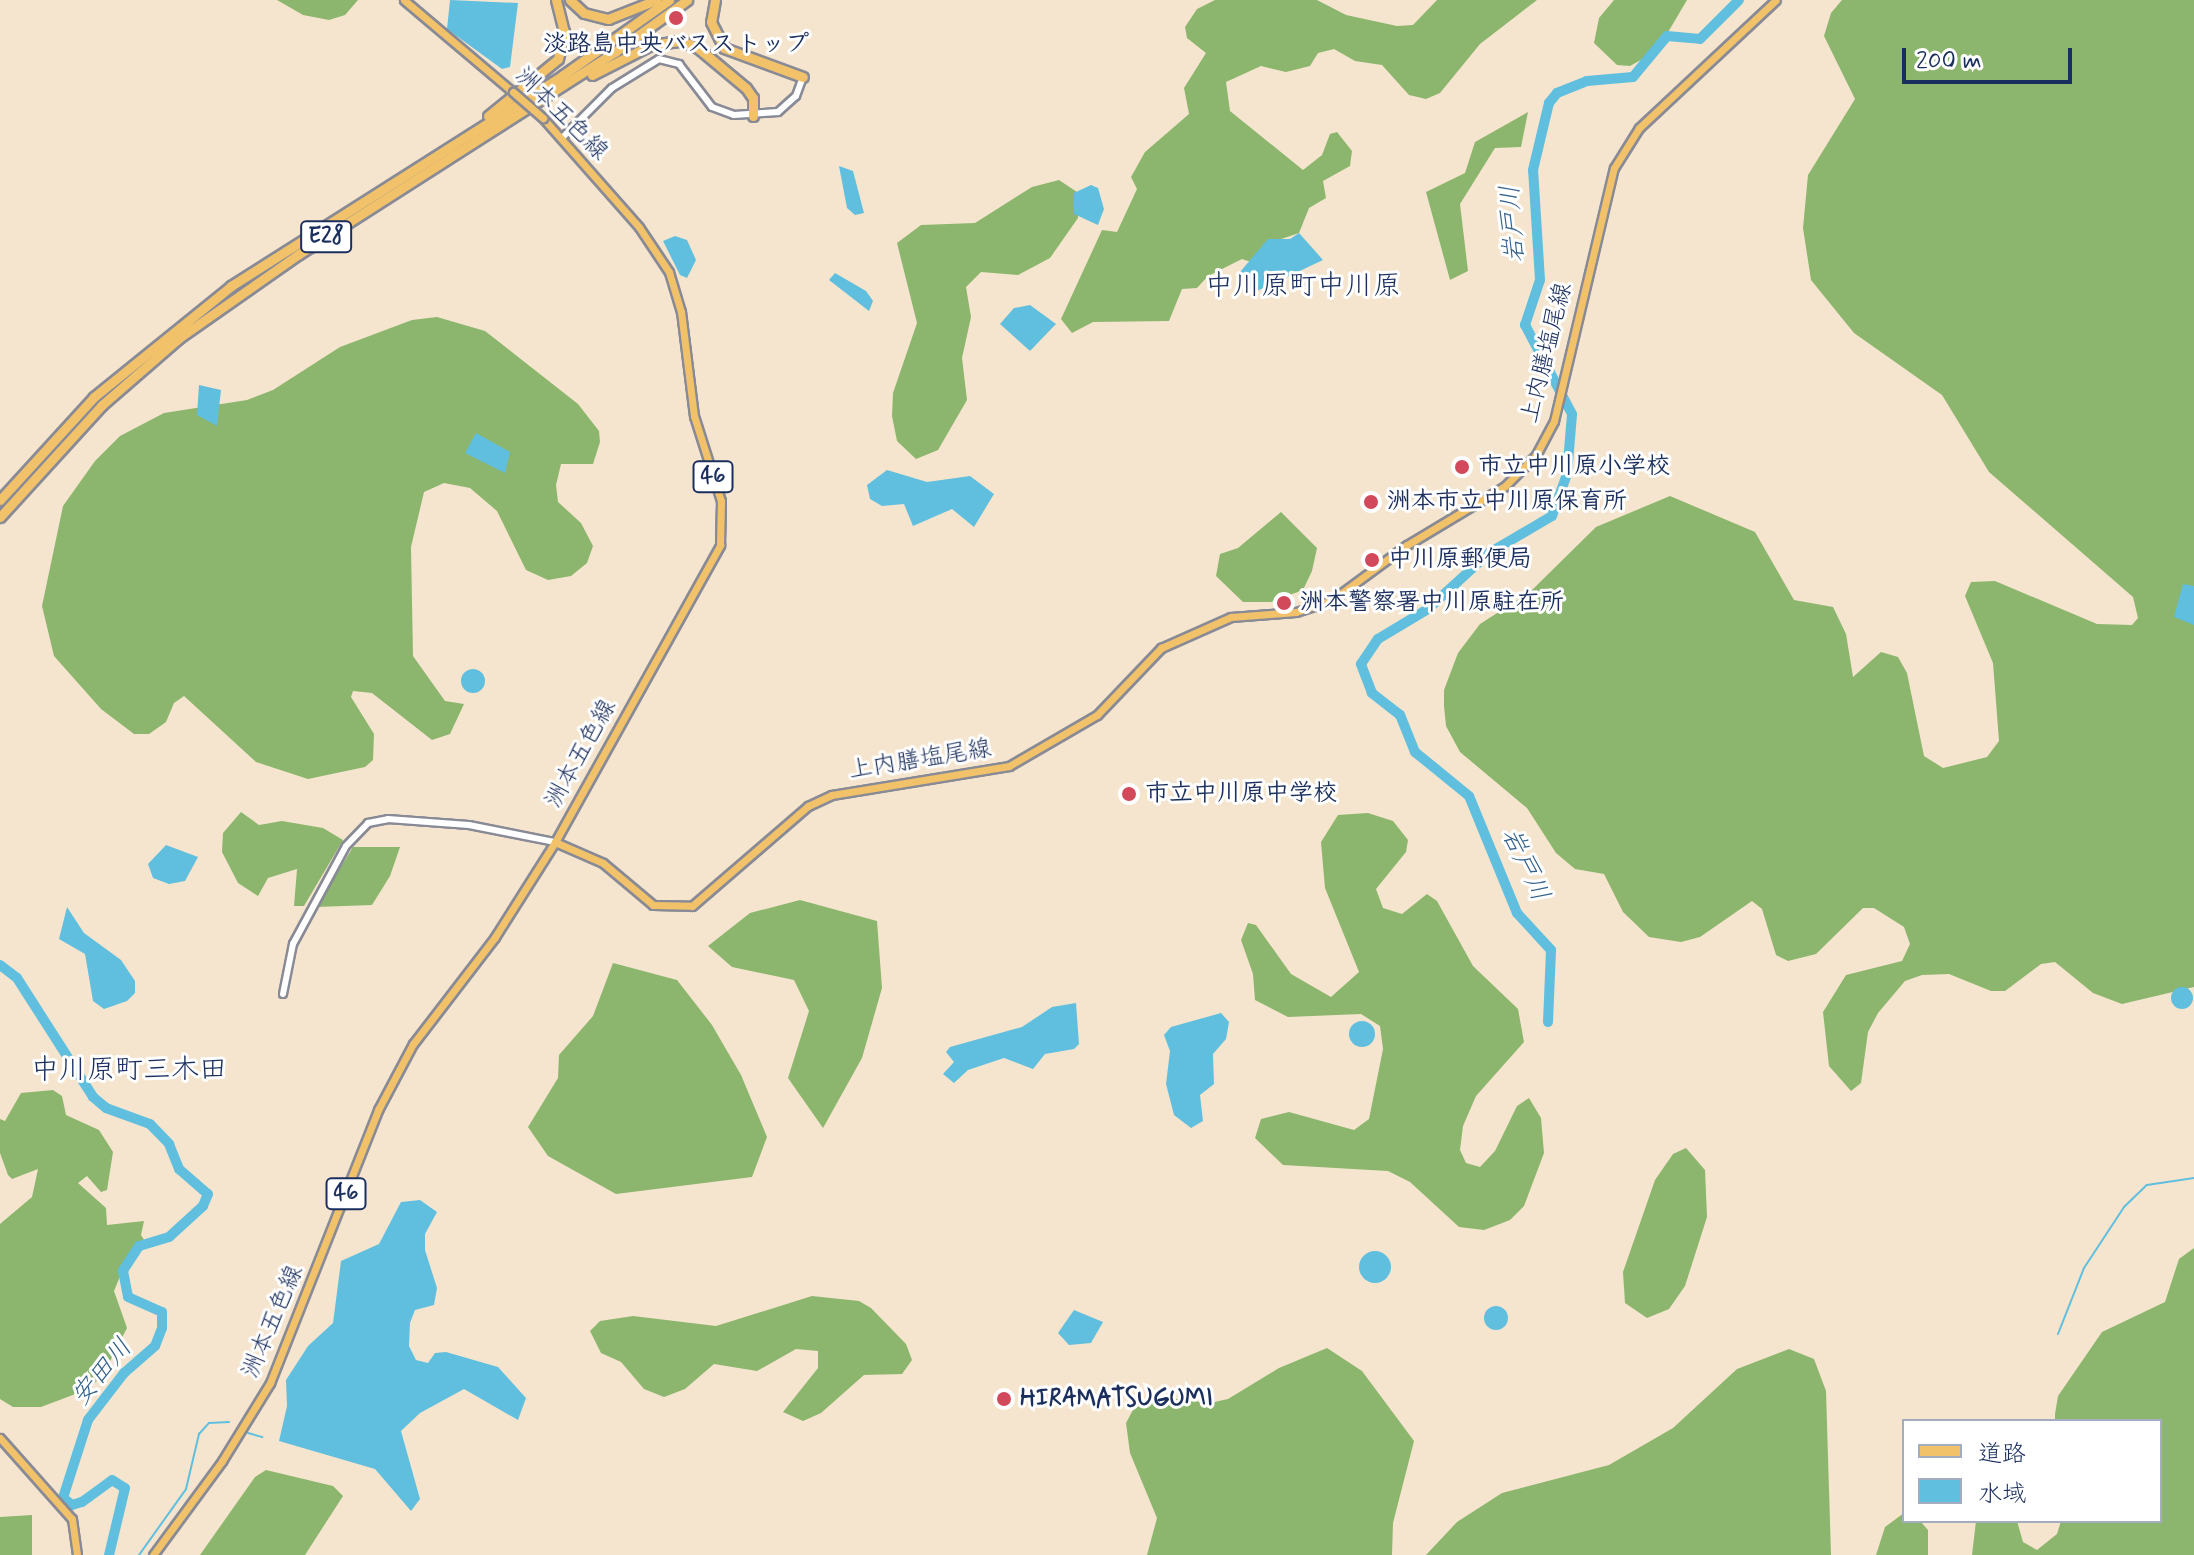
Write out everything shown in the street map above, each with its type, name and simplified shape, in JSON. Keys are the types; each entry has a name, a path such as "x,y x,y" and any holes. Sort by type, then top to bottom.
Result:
{"highway":[{"path":"410,171 554,65 564,40 556,0"},
{"path":"570,0 584,13 608,19 656,0"},
{"name":"E28","path":"0,500 94,397 173,330 279,254 669,0"},
{"name":"E28","path":"0,517 102,405 179,338 274,270 452,159 687,0"},
{"path":"715,0 711,22 724,48 803,77"},
{"path":"452,159 610,64 674,40 698,48 746,88 753,98 753,116"}],"main road":[{"name":"洲本五色線","path":"153,1555 229,1451 270,1383 378,1110 413,1044 495,937 555,842 708,569 723,527 720,496 694,416 681,312 669,272 639,227 563,137 404,0"},
{"name":"上内膳塩尾線","path":"555,842 603,863 653,905 692,906 808,806 832,795 1009,766 1097,715 1148,656 1182,637 1231,617 1296,612 1332,600 1407,545 1512,481 1540,448 1560,404 1614,168 1639,128 1776,0"},
{"path":"0,1438 72,1519 77,1555"}],"street":[{"path":"563,137 612,88 659,59 683,67 712,107 753,116 785,107 803,77"},
{"path":"283,994 293,944 362,826 388,819 442,823 555,842"}],"green space":[{"path":"277,0 358,0 345,15 329,20 303,15"},
{"path":"1215,0 1317,0 1346,15 1397,26 1413,25 1437,0 1537,0 1480,44 1440,93 1426,99 1409,95 1382,65 1355,61 1334,49 1318,53 1310,66 1286,72 1261,66 1226,82 1230,111 1303,170 1322,155 1330,134 1337,132 1352,151 1350,166 1323,181 1326,198 1309,208 1299,233 1266,244 1251,262 1242,259 1208,276 1197,288 1182,289 1169,321 1093,322 1072,333 1061,319 1102,230 1117,232 1137,189 1131,177 1145,152 1189,114 1184,88 1206,53 1187,38 1185,27 1197,9"},
{"path":"1614,0 1687,0 1657,51 1630,66 1617,65 1594,43 1599,18"},
{"path":"1842,0 2194,0 2194,987 2122,1004 2093,993 2055,962 2041,964 2005,991 1991,991 1949,974 1922,975 1905,981 1878,1013 1868,1032 1861,1083 1851,1091 1829,1066 1823,1012 1846,975 1902,961 1910,944 1904,927 1874,908 1863,908 1816,954 1788,961 1776,955 1762,909 1752,901 1700,937 1681,942 1649,937 1623,912 1604,874 1575,869 1556,853 1527,808 1460,752 1446,726 1444,706 1444,690 1458,653 1480,624 1530,592 1596,527 1670,496 1755,532 1794,600 1833,607 1846,634 1853,677 1881,652 1898,657 1907,673 1924,756 1943,768 1987,757 1999,741 1993,663 1965,596 1971,582 1995,581 2097,624 2132,625 2138,618 2133,597 1989,472 1942,395 1854,333 1811,280 1803,228 1808,175 1855,99 1824,36 1831,13"},
{"path":"1528,112 1521,147 1495,148 1460,204 1468,271 1450,280 1426,192 1465,173 1475,142"},
{"path":"1059,180 1077,192 1078,218 1050,258 1018,275 981,272 966,287 971,317 962,358 967,400 938,450 916,459 897,441 892,416 893,393 917,323 897,243 921,225 975,223 1032,187"},
{"path":"437,317 485,331 578,404 599,431 600,442 593,464 561,464 556,485 558,502 581,523 593,546 587,563 571,576 548,580 526,570 497,511 470,488 444,483 424,492 411,547 413,656 445,701 464,704 450,734 432,740 372,693 353,691 351,697 374,734 373,760 365,767 308,779 256,762 184,696 174,703 166,722 149,734 134,734 101,709 54,656 42,606 63,506 95,461 120,436 164,413 247,400 273,390 340,347 412,320"},
{"path":"1281,512 1317,548 1312,571 1303,590 1271,602 1243,602 1216,576 1220,554 1238,548"},
{"path":"241,812 259,825 282,821 323,828 343,840 304,906 294,906 297,869 268,878 258,896 238,883 222,852 223,833"},
{"path":"1368,813 1393,821 1408,840 1406,852 1376,889 1383,908 1402,914 1427,894 1437,901 1473,966 1518,1009 1524,1042 1476,1096 1463,1126 1460,1150 1466,1163 1480,1167 1495,1151 1517,1106 1529,1098 1541,1118 1544,1153 1524,1206 1510,1220 1484,1230 1459,1227 1410,1182 1388,1171 1283,1165 1255,1138 1261,1119 1289,1112 1354,1130 1369,1119 1383,1049 1380,1026 1361,1014 1288,1017 1255,1000 1253,974 1241,940 1248,923 1256,925 1291,974 1331,997 1359,972 1325,888 1321,842 1338,815"},
{"path":"353,847 400,847 390,876 372,905 316,907"},
{"path":"800,900 877,921 882,988 862,1058 823,1128 788,1078 809,1011 794,980 732,967 708,946 750,913"},
{"path":"613,963 677,980 712,1025 741,1075 767,1137 752,1177 616,1194 548,1156 528,1127 558,1078 559,1055 593,1016"},
{"path":"53,1090 62,1096 66,1115 99,1130 113,1152 107,1190 101,1192 87,1176 78,1183 106,1208 107,1225 144,1221 141,1235 146,1243 138,1244 125,1264 114,1291 127,1328 102,1377 86,1390 41,1407 13,1407 0,1399 0,1224 32,1197 38,1169 12,1179 8,1175 0,1153 0,1119 5,1121 21,1093"},
{"path":"1686,1148 1705,1170 1707,1217 1685,1286 1669,1309 1647,1318 1625,1303 1623,1272 1655,1180 1673,1154"},
{"path":"2194,1248 2194,1555 1972,1555 1976,1523 2018,1523 2023,1542 2037,1550 2057,1534 2060,1523 2162,1523 2162,1419 2055,1419 2055,1414 2058,1396 2102,1332 2165,1302 2179,1259"},
{"path":"812,1296 859,1301 871,1308 906,1344 912,1360 902,1374 864,1375 821,1413 803,1421 783,1412 818,1368 818,1351 796,1349 757,1371 714,1364 685,1389 664,1397 644,1389 621,1362 601,1353 590,1331 600,1321 633,1316 716,1326"},
{"path":"1327,1348 1362,1371 1414,1441 1393,1523 1392,1555 1147,1555 1157,1518 1130,1453 1126,1423 1133,1410 1153,1396 1210,1403 1228,1399 1279,1368"},
{"path":"1789,1349 1814,1359 1826,1391 1831,1555 1426,1555 1457,1522 1502,1493 1609,1465 1673,1428 1737,1369"},
{"path":"266,1470 333,1486 343,1496 305,1555 200,1555 255,1477"},
{"path":"1902,1514 1902,1523 1922,1523 1928,1530 1928,1555 1876,1555 1885,1527"},
{"path":"32,1515 32,1555 0,1555 0,1517"}],"water":[{"path":"450,0 518,3 510,67 502,69 447,29"},
{"path":"839,166 853,171 864,213 855,215 847,208"},
{"path":"1091,185 1098,188 1104,209 1098,225 1074,214 1074,193"},
{"path":"1299,233 1323,260 1257,291 1241,287 1240,272 1268,239 1290,239"},
{"path":"675,236 687,240 696,260 687,278 680,275 663,241"},
{"path":"835,273 866,291 873,301 869,311 829,280"},
{"path":"1030,305 1056,324 1030,351 1000,324 1014,308"},
{"path":"199,385 221,390 217,426 197,415"},
{"path":"476,433 510,452 505,473 465,453"},
{"path":"887,470 927,482 970,476 994,494 974,527 952,509 913,526 904,504 882,506 870,499 867,485"},
{"path":"2183,584 2194,586 2194,625 2174,617"},
{"path":"473,669 482,672 485,681 482,690 473,693 464,690 461,681 464,672"},
{"path":"166,845 198,857 185,881 169,884 153,878 148,864"},
{"path":"67,907 84,933 121,960 135,981 135,993 127,1001 104,1009 93,1001 85,954 59,939"},
{"path":"2178,987 2186,987 2193,998 2186,1009 2178,1009 2171,1002 2171,994"},
{"path":"1076,1003 1079,1044 1074,1049 1045,1054 1033,1069 1004,1058 968,1070 954,1083 943,1074 954,1062 946,1052 950,1047 1022,1027 1052,1007"},
{"path":"1221,1013 1229,1022 1226,1039 1213,1054 1214,1084 1200,1095 1203,1121 1191,1128 1174,1115 1166,1084 1170,1051 1164,1035 1171,1027"},
{"path":"1362,1021 1371,1025 1375,1034 1371,1043 1362,1047 1353,1043 1349,1034 1353,1025"},
{"path":"420,1200 437,1212 425,1234 425,1250 437,1288 434,1305 415,1310 410,1323 409,1346 416,1360 428,1363 435,1353 446,1352 498,1367 526,1398 518,1420 464,1389 420,1413 401,1431 420,1499 411,1511 375,1469 279,1441 287,1406 286,1380 308,1346 333,1323 341,1261 379,1244 401,1202"},
{"path":"1375,1251 1386,1256 1391,1267 1386,1278 1375,1283 1364,1278 1359,1267 1364,1256"},
{"path":"1491,1306 1501,1306 1508,1313 1508,1323 1501,1330 1491,1330 1484,1323 1484,1313"},
{"path":"1074,1310 1103,1322 1091,1343 1069,1345 1058,1333"}],"waterway":[{"name":"岩戸川","path":"1548,1022 1551,950 1517,913 1469,796 1415,752 1400,715 1372,693 1361,664 1378,639 1428,609 1489,553 1552,516 1567,474 1572,414 1525,325 1540,280 1533,170 1549,103 1557,93 1587,81 1633,77 1667,36 1700,39 1739,0"},
{"name":"安田川","path":"0,965 17,978 93,1097 106,1108 150,1124 169,1144 179,1169 208,1194 203,1206 169,1237 139,1246 123,1271 128,1297 162,1312 162,1328 155,1346 124,1373 88,1420 63,1498 72,1505 82,1502 112,1480 125,1488 109,1555"},
{"path":"2058,1334 2084,1268 2124,1207 2147,1185 2194,1178"},
{"path":"139,1555 186,1489 199,1434 209,1423 229,1422"},
{"path":"248,1433 262,1437"}],"place":[{"name":"淡路島中央バスストップ","path":"676,18"},
{"name":"市立中川原小学校","path":"1462,467"},
{"name":"洲本市立中川原保育所","path":"1371,502"},
{"name":"中川原郵便局","path":"1372,560"},
{"name":"洲本警察署中川原駐在所","path":"1284,603"},
{"name":"市立中川原中学校","path":"1129,794"},
{"name":"HIRAMATSUGUMI","path":"1004,1399"}],"district":[{"name":"中川原町中川原","path":"1303,287"},
{"name":"中川原町三木田","path":"129,1071"}]}
